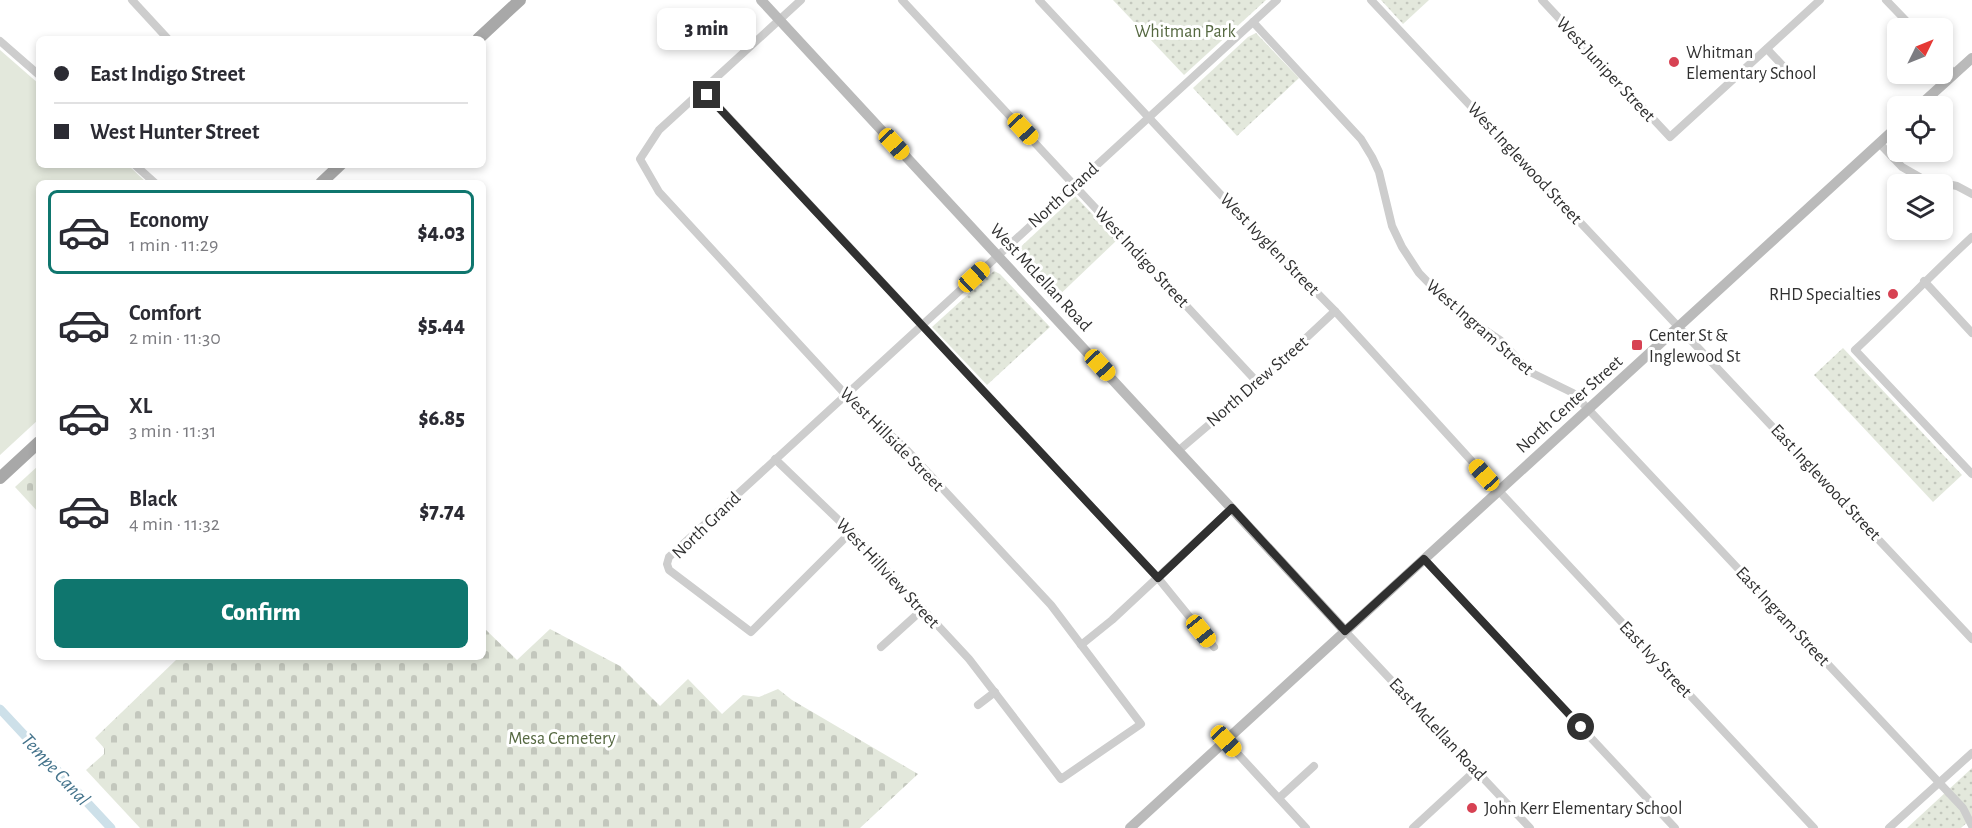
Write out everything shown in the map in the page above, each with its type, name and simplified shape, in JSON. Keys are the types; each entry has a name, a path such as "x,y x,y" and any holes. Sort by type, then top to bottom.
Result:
{"main road":[{"path":"481,36 520,0"},
{"path":"324,180 337,168"},
{"path":"0,478 36,445"}],"street":[{"path":"132,0 165,36"},
{"name":"West McLellan Road","path":"761,0 1345,631"},
{"path":"801,0 703,90 1158,578 1214,647"},
{"name":"West Indigo Street","path":"902,0 1258,383"},
{"name":"West Ivyglen Street","path":"1039,0 1335,311 1499,491"},
{"name":"North Grand","path":"851,532 751,632 669,570 667,564 669,557 1276,0"},
{"name":"West Inglewood Street","path":"1371,0 1679,326"},
{"name":"West Juniper Street","path":"1542,0 1670,137 1767,49"},
{"path":"1783,66 1767,49 1820,0"},
{"path":"1886,0 1903,18"},
{"name":"West Ingram Street","path":"1252,22 1361,139 1379,172 1392,226 1419,273 1455,310 1500,340 1530,372 1573,393 1588,409"},
{"path":"0,41 36,72"},
{"path":"1930,96 1972,58"},
{"name":"West Hillside Street","path":"703,90 659,130 640,159 659,192 846,395 912,456 1051,606 1141,724 1061,779"},
{"name":"North Center Street","path":"1130,828 1887,136"},
{"path":"1879,143 1902,167 1923,179 1957,186 1972,194"},
{"path":"138,168 152,180"},
{"path":"1972,237 1855,350 1972,474"},
{"path":"1924,281 1972,333"},
{"name":"North Drew Street","path":"1178,451 1258,383 1335,311"},
{"name":"East Inglewood Street","path":"1679,326 1972,639"},
{"name":"East Ingram Street","path":"1588,409 1963,808 1972,826"},
{"name":"West Hillview Street","path":"775,459 851,532 969,659 1061,779"},
{"name":"East Ivy Street","path":"1499,491 1814,828"},
{"path":"1081,645 1112,620 1232,508"},
{"path":"1424,559 1675,828"},
{"path":"881,646 923,609"},
{"name":"East McLellan Road","path":"1345,631 1530,828"},
{"path":"978,705 995,692"},
{"path":"1226,741 1306,828"},
{"path":"1889,828 1972,753"},
{"path":"1279,798 1314,766"},
{"path":"1413,828 1476,770"}],"green space":[{"name":"Whitman Park","path":"1113,0 1266,0 1184,75"},
{"path":"1381,0 1429,0 1403,24"},
{"path":"1256,33 1299,78 1237,136 1193,88 1248,37"},
{"path":"0,50 36,81 36,168 131,168 144,180 36,180 36,422 0,455"},
{"path":"1075,196 1117,240 1052,302 1015,259 1014,253"},
{"path":"994,271 1000,274 1050,327 987,385 932,327"},
{"path":"1843,348 1962,475 1933,502 1814,375"},
{"path":"36,468 36,510 15,487"},
{"name":"Mesa Cemetery","path":"550,629 620,666 660,706 688,679 722,714 743,695 759,697 778,689 792,700 918,774 860,828 140,828 86,770 104,754 104,748 95,738 176,660 486,660 486,630 517,660"},
{"path":"1972,768 1972,818 1961,828 1907,828"}],"waterway":[{"name":"Tempe Canal","path":"0,709 111,828"}],"place":[{"name":"Whitman Elementary School","path":"1674,62"},
{"name":"RHD Specialties","path":"1893,294"},
{"name":"Center St & Inglewood St","path":"1637,345"},
{"name":"John Kerr Elementary School","path":"1472,808"}],"route":[{"path":"707,95 1158,578 1232,508 1345,631 1424,559 1581,727"}]}
